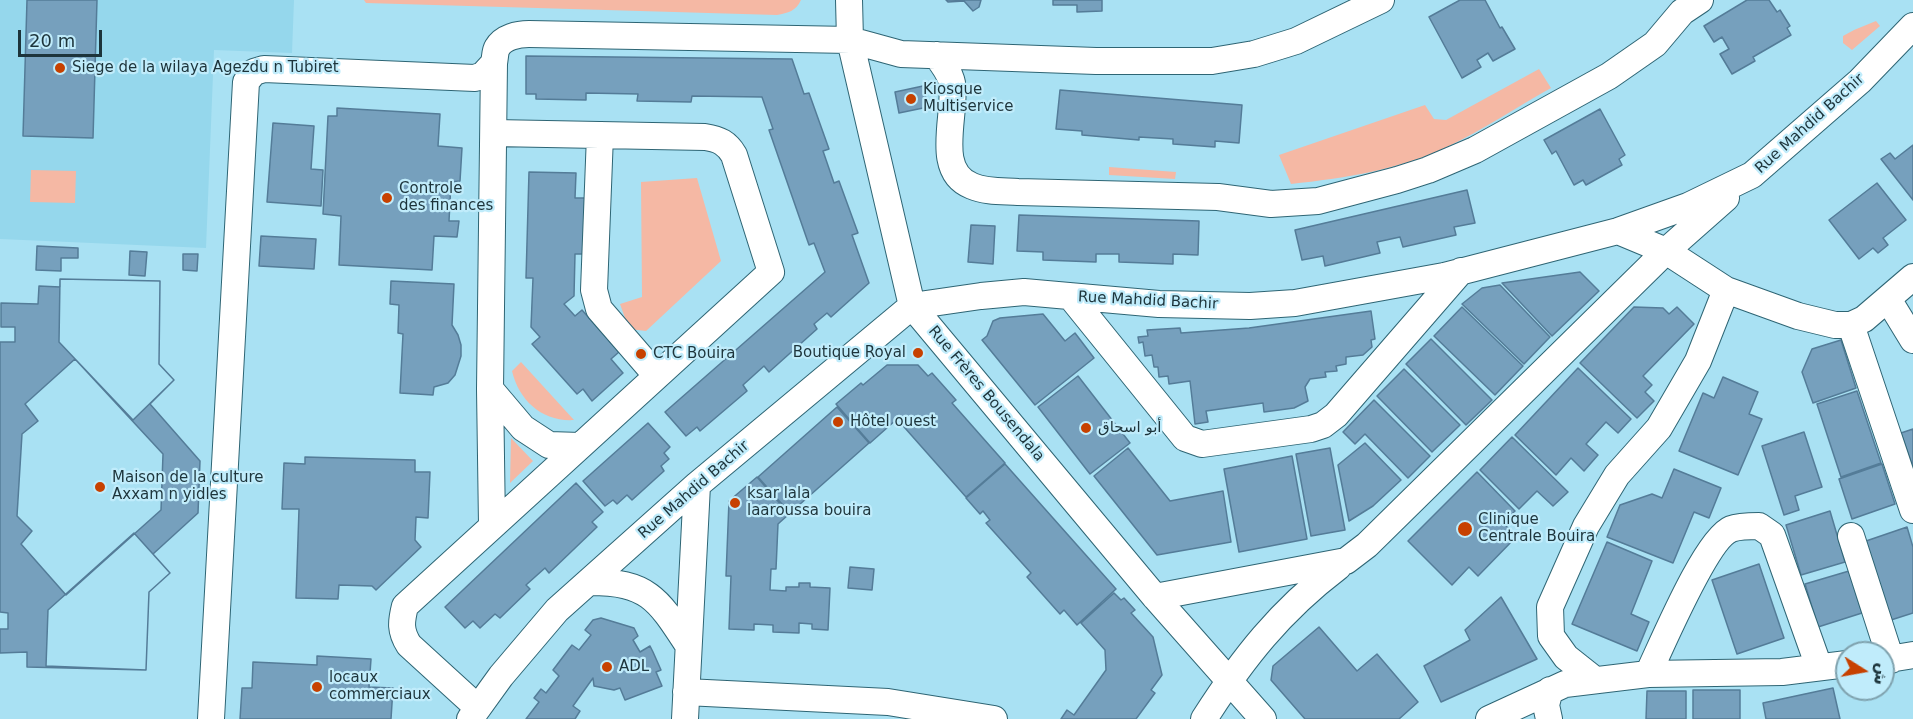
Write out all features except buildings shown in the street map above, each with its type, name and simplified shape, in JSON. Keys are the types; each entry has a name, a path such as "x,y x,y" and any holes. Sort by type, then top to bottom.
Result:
{"street":[{"name":"Rue Frères Bousendala","path":"849,0 850,40 912,306 1155,597 1263,719"},
{"path":"492,525 490,389 494,63 497,48 506,39 518,34 850,40 901,54 1096,61 1212,61 1254,54 1296,41 1381,0"},
{"path":"936,55 947,70 952,84 949,147 951,165 956,175 970,186 1018,192 1218,197 1271,204 1318,201 1428,171 1475,150 1609,76 1655,44 1682,12 1700,0"},
{"name":"Rue Mahdid Bachir","path":"474,713 526,645 557,610 697,485 912,306 1024,292 1159,304 1272,305 1318,300 1395,286 1618,231 1688,206 1752,175 1860,81 1913,26"},
{"path":"211,719 246,82 254,72 264,69 475,78 483,75 494,63"},
{"path":"474,713 402,635 401,622 405,606 771,272 734,155 729,147 718,139 494,133"},
{"path":"600,135 594,290 599,309 657,376"},
{"path":"1204,719 1228,681 1288,608 1367,545 1666,251 1752,175"},
{"path":"1618,231 1666,251 1726,290 1798,316 1835,325 1851,325 1864,320 1913,277"},
{"path":"1071,297 1185,438 1202,444 1311,429 1323,425 1336,415 1461,271"},
{"path":"1595,680 1566,657 1551,636 1550,607 1586,526 1617,475 1659,428 1698,361 1726,290"},
{"path":"1888,299 1913,340"},
{"path":"1851,325 1913,510"},
{"path":"490,389 523,428 549,445 580,446"},
{"path":"697,485 688,645 681,711 888,702 994,719"},
{"path":"1648,674 1704,558 1719,538 1731,529 1759,526 1772,535 1819,667"},
{"path":"1851,536 1896,658"},
{"path":"1155,597 1346,561"},
{"path":"590,582 631,585 644,592 662,606 688,645"},
{"path":"1489,719 1565,684 1648,674 1743,674 1835,665"},
{"path":"1549,719 1546,705 1550,690"}],"shaded area":[{"path":"0,0 294,0 292,53 214,50 206,248 0,239"},
{"path":"364,0 801,0 791,11 777,15 366,3"},
{"path":"1876,21 1880,26 1852,50 1843,43 1843,36"},
{"path":"1539,69 1551,88 1447,147 1410,162 1351,176 1291,184 1279,155 1425,105 1434,119 1446,120"},
{"path":"1109,167 1176,172 1175,179 1109,175"},
{"path":"31,170 76,171 75,203 30,202"},
{"path":"697,178 721,261 646,331 629,329 620,304 642,297 641,182"},
{"path":"521,362 574,420 552,417 534,408 520,392 515,382 512,371"},
{"path":"511,438 533,461 510,483"}],"place":[{"name":"Siege de la wilaya Agezdu n Tubiret","path":"60,68"},
{"name":"Kiosque Multiservice","path":"911,99"},
{"name":"Controle des finances","path":"387,198"},
{"name":"Boutique Royal","path":"918,353"},
{"name":"CTC Bouira","path":"641,354"},
{"name":"Hôtel ouest","path":"838,422"},
{"name":"أبو اسحاق","path":"1086,428"},
{"name":"Maison de la culture Axxam n yidles","path":"100,487"},
{"name":"ksar lala laaroussa bouira","path":"735,503"},
{"name":"Clinique Centrale Bouira","path":"1465,529"},
{"name":"ADL","path":"607,667"},
{"name":"locaux commerciaux","path":"317,687"}]}
